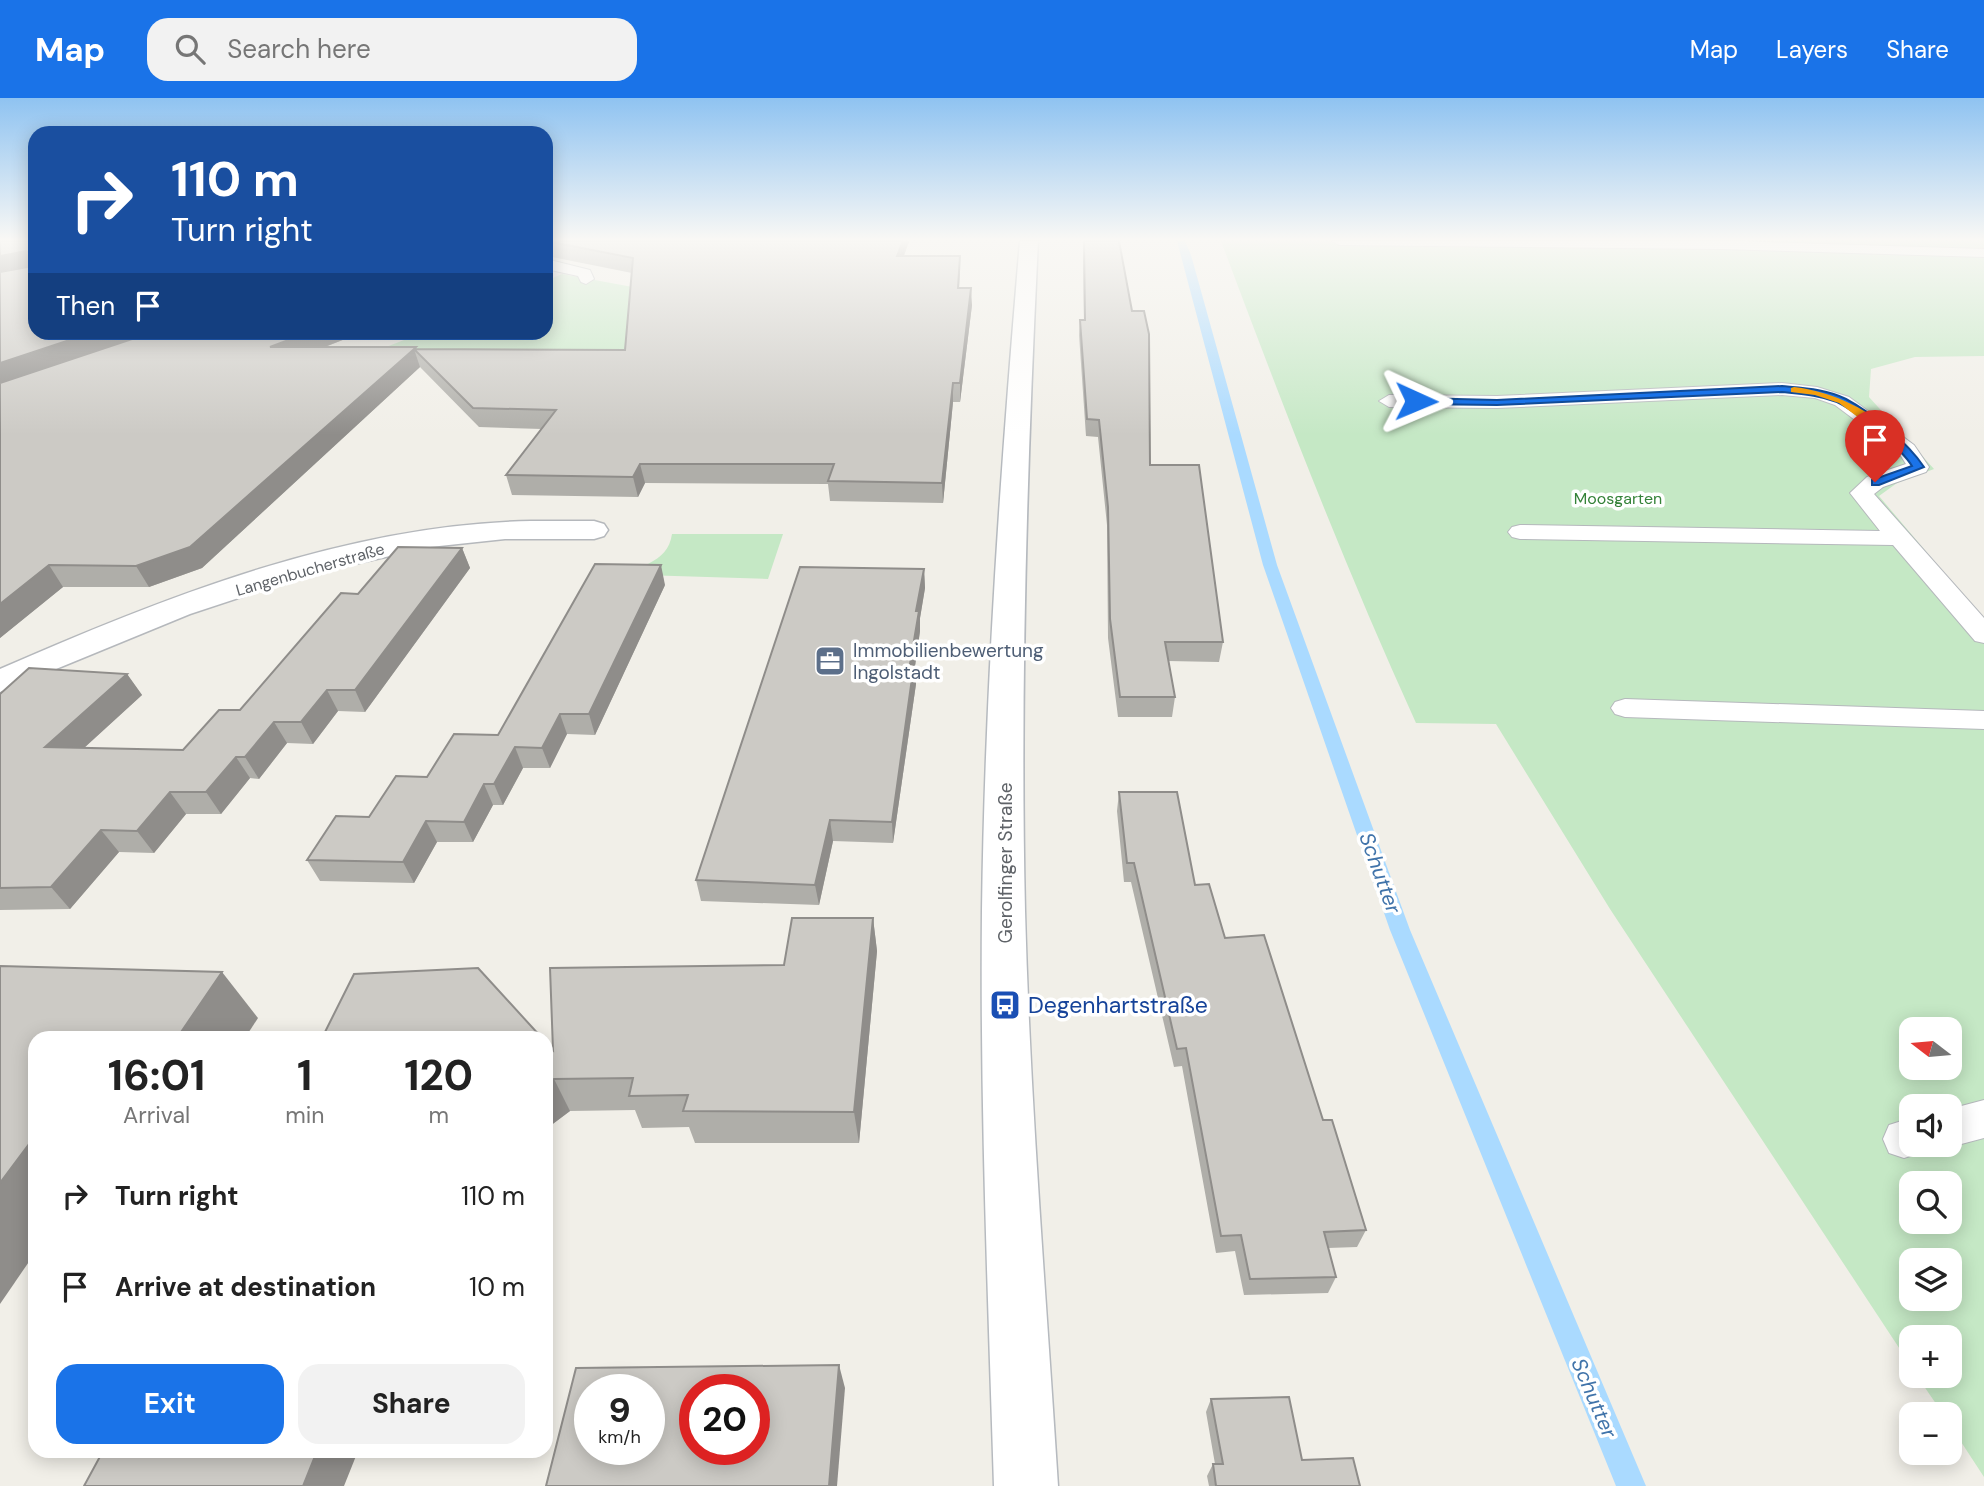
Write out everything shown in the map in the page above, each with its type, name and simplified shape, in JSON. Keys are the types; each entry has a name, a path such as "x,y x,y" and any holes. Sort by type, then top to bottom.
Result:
{"street":[{"name":"Gerolfinger Straße","path":"1026,306 1011,530 1005,797 1005,1005 1026,1486"},
{"name":"Langenbucherstraße","path":"0,682 155,617 284,573 400,544 494,531 594,530"}],"lane":[{"path":"1389,401 1497,402 1782,389 1816,393 1842,401 1907,449 1918,467 1875,482 1861,494 1984,635"},
{"path":"1520,532 1898,538"},
{"path":"1626,708 1984,720"},
{"path":"1962,1125 1984,1119"}],"green space":[{"path":"553,306 682,306 651,355 381,349 404,340 553,340"},
{"name":"Moosgarten","path":"1246,306 1984,306 1984,356 1915,357 1871,369 1869,397 1934,469 1897,483 1879,496 1984,620 1984,1477 1962,1443 1962,1402 1935,1402 1925,1388 1962,1388 1962,1325 1899,1325 1899,1348 1610,909 1496,724 1416,723 1339,544"},
{"path":"672,534 783,534 768,579 610,574 640,567 657,559 669,544"}],"building":[{"path":"0,306 28,306 28,340 70,340 0,363"},
{"path":"629,306 969,306 960,383 953,383 942,483 828,481 834,464 640,464 633,477 506,475 556,410 473,408 414,349 625,350"},
{"path":"1085,306 1131,306 1132,311 1144,311 1149,334 1150,465 1199,465 1223,642 1165,642 1175,697 1120,697 1110,619 1108,507 1099,420 1087,419 1080,320 1085,320"},
{"path":"129,340 289,340 270,347 416,347 190,547 136,566 49,565 0,604 0,383"},
{"path":"398,547 462,548 355,690 327,690 301,722 274,722 245,757 236,757 206,792 170,792 137,831 101,830 51,887 0,888 0,694 29,668 127,674 45,747 183,750 219,710 240,710 341,593 358,594"},
{"path":"595,564 661,565 589,714 560,714 542,748 515,747 494,784 484,784 464,822 426,821 403,862 307,860 336,816 369,817 396,776 427,777 454,734 498,735"},
{"path":"800,567 924,569 916,611 919,611 910,664 914,664 892,822 830,820 815,885 696,880"},
{"path":"1119,792 1177,792 1195,885 1209,884 1225,938 1264,935 1323,1120 1332,1120 1366,1230 1324,1232 1336,1277 1250,1279 1241,1235 1221,1236 1186,1048 1177,1049 1134,863 1127,863"},
{"path":"792,918 873,918 854,1112 683,1111 688,1095 629,1096 633,1078 553,1080 550,968 784,965"},
{"path":"0,966 222,972 182,1031 28,1031 28,1145 0,1183"},
{"path":"478,968 536,1031 326,1031 354,974"},
{"path":"839,1365 829,1486 546,1486 574,1376 574,1465 665,1465 665,1374 574,1374 576,1368"},
{"path":"1289,1397 1302,1460 1353,1458 1360,1486 1216,1486 1213,1464 1223,1464 1211,1399"},
{"path":"99,1458 314,1458 303,1486 84,1486"}],"waterway":[{"name":"Schutter","path":"1201,306 1270,565 1400,930 1631,1486"}],"slow traffic":[{"path":"1794,390 1842,401 1895,440"}],"place":[{"name":"Immobilienbewertung Ingolstadt","path":"830,661"},
{"name":"Degenhartstraße","path":"1005,1005"}],"route":[{"path":"1416,401 1497,402 1782,389 1816,393 1842,401 1907,449 1918,467 1875,482"}]}
